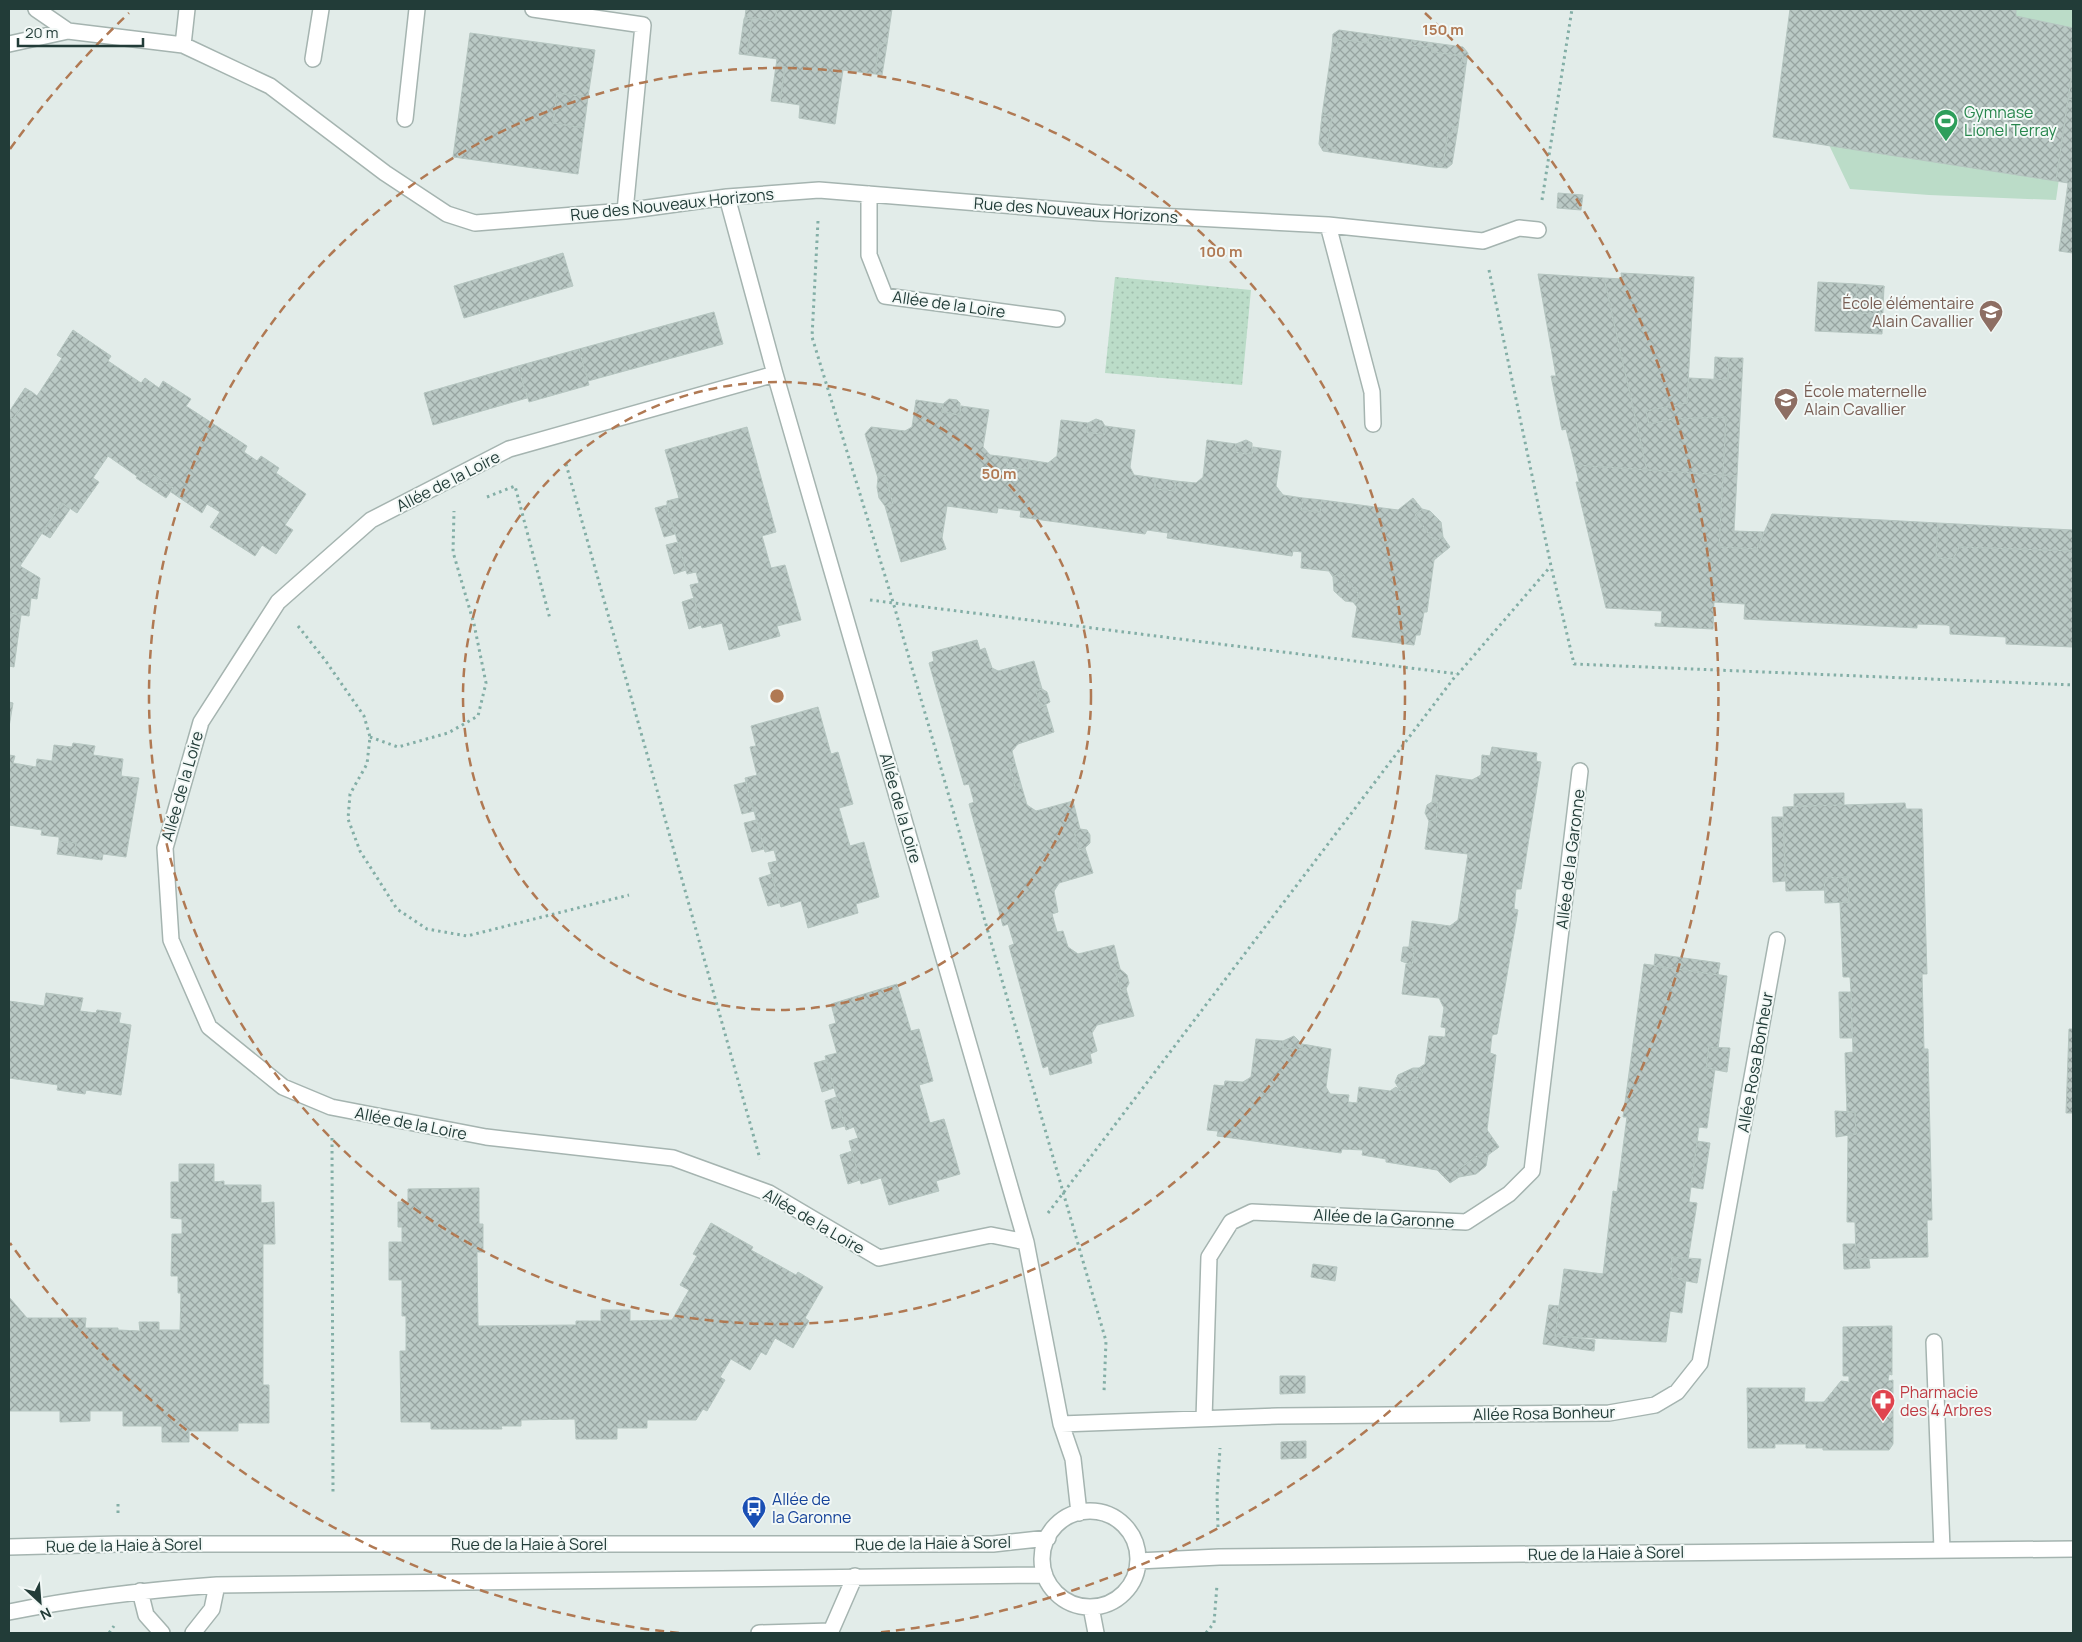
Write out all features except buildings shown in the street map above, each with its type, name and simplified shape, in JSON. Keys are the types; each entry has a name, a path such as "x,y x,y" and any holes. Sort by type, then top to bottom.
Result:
{"street":[{"name":"Rue des Nouveaux Horizons","path":"36,9 68,31"},
{"path":"183,44 187,9"},
{"path":"313,59 320,9"},
{"path":"405,119 417,9"},
{"path":"533,9 643,25 625,211"},
{"name":"Rue des Nouveaux Horizons","path":"9,44 68,31 183,44 270,86 385,172 446,214 475,223 625,211 727,197 819,190 1100,213 1328,225 1483,241 1519,228 1538,230"},
{"name":"Allée de la Loire","path":"869,194 869,255 885,296 1057,319"},
{"name":"Allée de la Loire","path":"727,197 775,374 841,596 1026,1242 1061,1424 1073,1459 1079,1513"},
{"path":"1328,225 1372,392 1373,424"},
{"name":"Allée de la Loire","path":"775,374 509,449 371,520 278,602 201,722 165,848 170,940 209,1027 283,1088 331,1108 486,1137 673,1158 769,1193 879,1258 991,1235 1026,1242"},
{"name":"Allée de la Garonne","path":"1204,1419 1209,1257 1231,1222 1252,1212 1466,1222 1509,1194 1532,1171 1580,771"},
{"name":"Allée Rosa Bonheur","path":"1061,1424 1204,1419 1609,1413 1655,1405 1677,1392 1700,1363 1776,940"},
{"path":"1934,1342 1942,1549"},
{"path":"1099,1512 1115,1518 1128,1529 1136,1544 1138,1560 1132,1582 1122,1596 1108,1604 1091,1608 1065,1601 1052,1590 1045,1575 1042,1559 1051,1531 1063,1520 1079,1513 1099,1512"},
{"name":"Rue de la Haie à Sorel","path":"9,1546 118,1544 993,1544 1048,1538"},
{"name":"Rue de la Haie à Sorel","path":"1138,1560 1942,1549 2073,1550"},
{"name":"Rue de la Haie à Sorel","path":"9,1612 61,1601 140,1591 217,1585 1045,1575"},
{"path":"759,1633 831,1631 855,1576"},
{"path":"193,1633 212,1609 217,1585"},
{"path":"140,1591 146,1615 162,1633"},
{"path":"1091,1608 1096,1633"}],"path":[{"path":"1538,230 1572,9"},
{"path":"819,190 812,337 893,602 1106,1341 1103,1422"},
{"path":"1483,241 1551,566 1574,664 2073,685"},
{"path":"558,436 769,1193"},
{"path":"480,500 514,486 550,618"},
{"path":"370,737 398,747 448,733 478,716 486,683 474,624 454,552 454,510 462,506"},
{"path":"1026,1242 1458,674 1551,566"},
{"path":"841,596 1458,674"},
{"path":"278,602 325,660 364,716 370,737 367,764 350,794 348,819 360,851 397,909 428,929 467,936 629,895"},
{"path":"331,1108 334,1495"}],"green space":[{"name":"Gymnase Lionel Terray","path":"1807,9 2073,9 2073,94 2071,94 2056,200 1929,195 1850,189 1790,63"},
{"path":"1115,277 1251,290 1242,385 1105,373"}],"place":[{"name":"Gymnase Lionel Terray","path":"1946,142"},
{"name":"École élémentaire Alain Cavallier","path":"1991,333"},
{"name":"École maternelle Alain Cavallier","path":"1786,421"},
{"name":"Pharmacie des 4 Arbres","path":"1883,1422"},
{"name":"Allée de la Garonne","path":"754,1529"}]}
